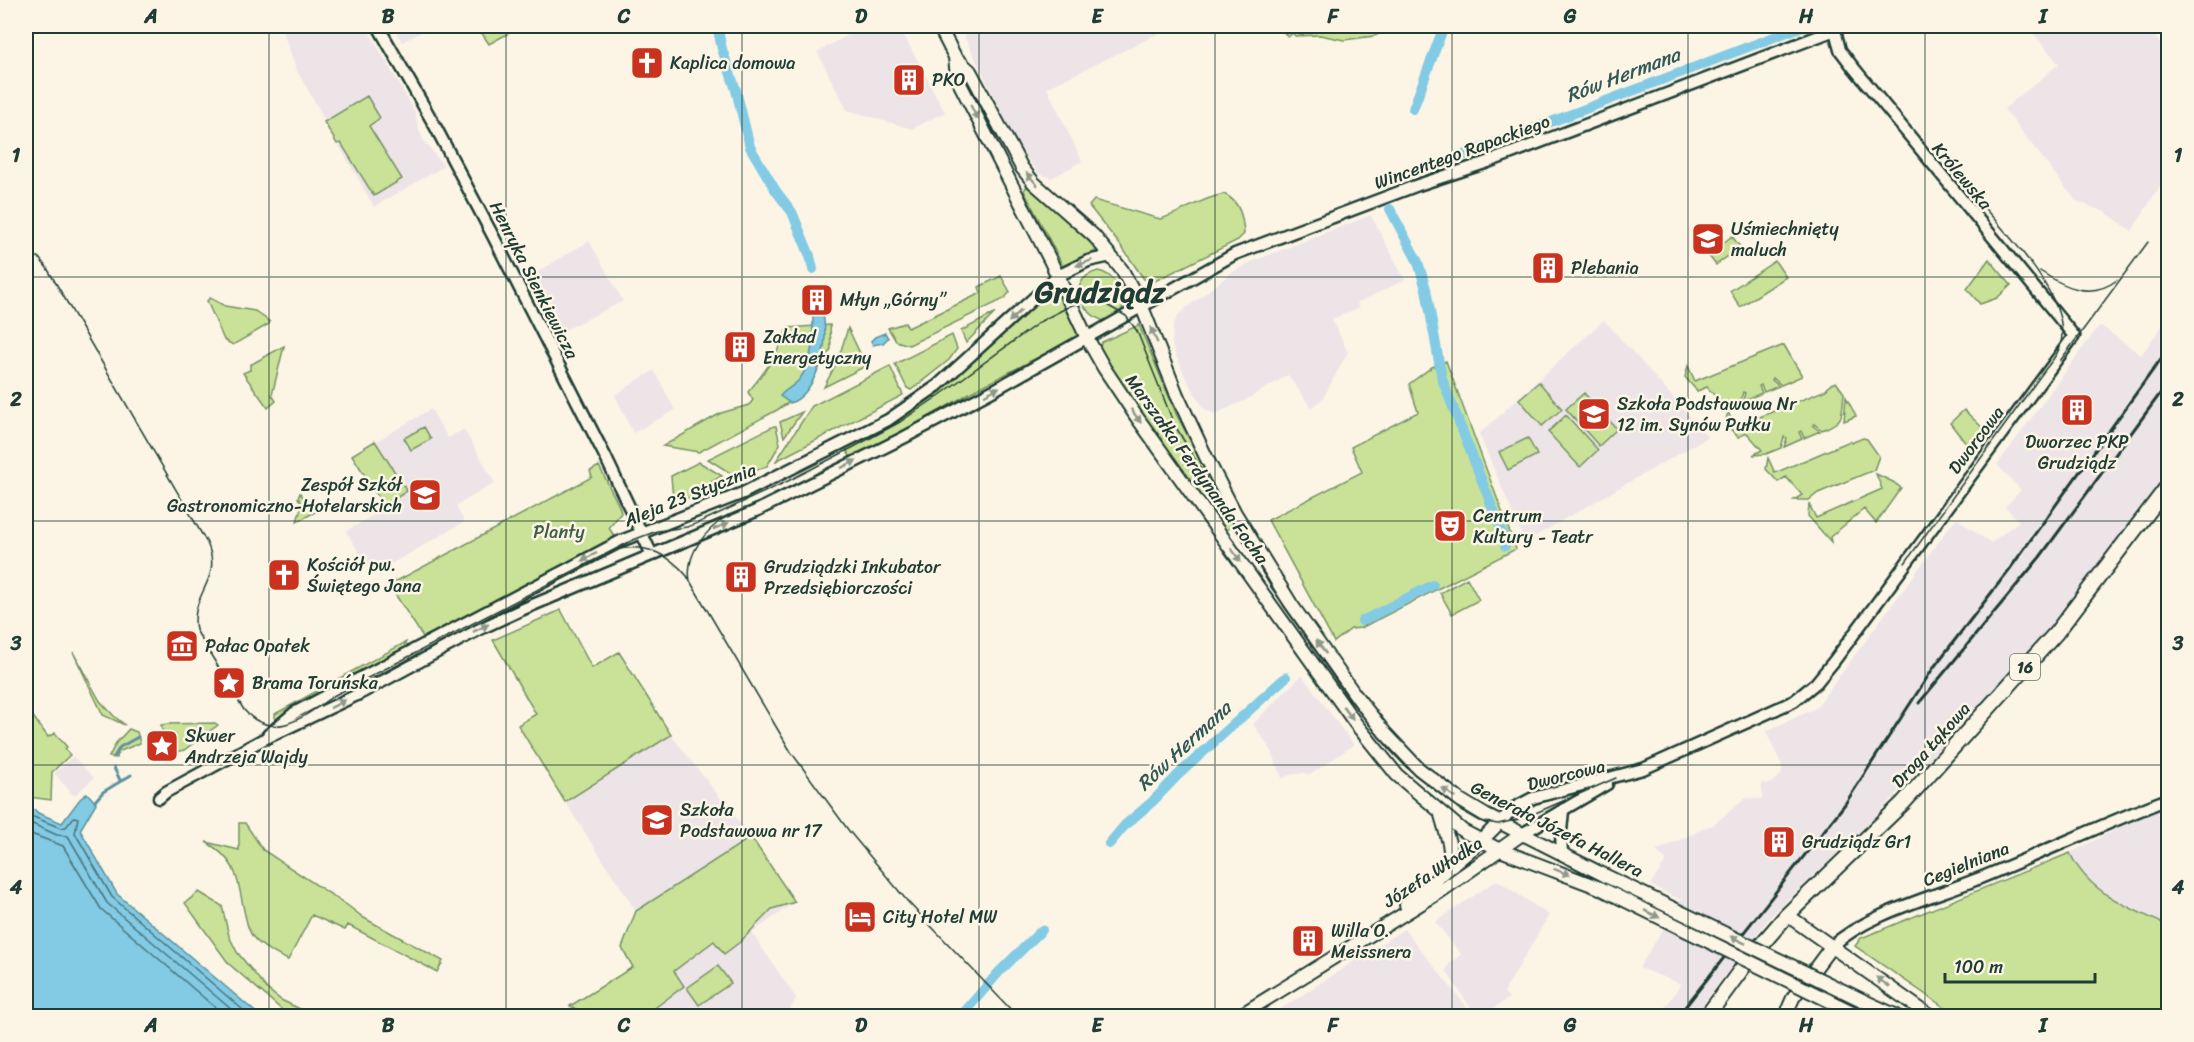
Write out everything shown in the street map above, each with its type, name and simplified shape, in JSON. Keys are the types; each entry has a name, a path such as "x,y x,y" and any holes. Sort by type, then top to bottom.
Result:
{"main road":[{"path":"939,26 955,57"},
{"name":"Marszałka Ferdynanda Focha","path":"955,57 970,71 1022,168 1034,183 1094,236 1122,270 1142,307 1177,395 1206,457 1235,513 1276,579"},
{"name":"Marszałka Ferdynanda Focha","path":"955,57 957,78 1104,368 1262,591"},
{"name":"Droga Łąkowa","path":"1707,1017 1749,959 1786,915 1903,802 2056,633 2169,486"},
{"name":"Generała Józefa Hallera","path":"1276,579 1355,696 1408,758 1460,800 1606,876 1897,1017"},
{"name":"Generała Józefa Hallera","path":"1262,591 1376,751 1397,775 1441,815 1463,831 1500,850 1600,888 1861,1016"},
{"path":"1441,815 1449,843 1452,866"},
{"name":"Józefa Włodka","path":"1362,939 1434,883 1500,822"},
{"name":"Józefa Włodka","path":"1239,1017 1438,893 1522,834"},
{"path":"1786,915 1930,1017"},
{"path":"1789,1017 1789,1006 1793,998 1831,947"}],"street":[{"name":"Henryka Sienkiewicza","path":"378,26 435,126 605,456 652,555"},
{"name":"Wincentego Rapackiego","path":"1142,307 1235,254 1257,245 1418,185 1488,162 1835,30"},
{"name":"Królewska","path":"1835,30 1840,50 1853,67 2074,336"},
{"name":"Aleja 23 Stycznia","path":"262,740 294,713 642,531 743,493 863,434 937,387 1058,276 1088,261 1111,255"},
{"name":"Aleja 23 Stycznia","path":"159,798 262,740 359,694 480,629 756,511 797,491 962,407 1142,307"},
{"name":"Dworcowa","path":"1500,822 1515,808 1533,798 1616,778 1690,750 1802,696 1834,661 2074,336"},
{"name":"Dworcowa","path":"1522,834 1616,778"},
{"name":"Cegielniana","path":"1831,947 1847,934 1872,920 2058,846 2169,798"},
{"path":"1562,854 1563,811"}],"shaded area":[{"path":"281,26 366,26 415,112 424,141 444,166 374,207 297,71"},
{"path":"393,26 434,26 402,42"},
{"path":"864,26 899,26 945,112 912,129 847,110 817,52"},
{"path":"959,26 1174,26 1047,88 1082,161 1052,178 1039,174 1018,146"},
{"path":"2027,26 2146,26 2165,49 2168,46 2168,173 2132,231 2105,212 2076,201 2004,109 2059,64"},
{"path":"1371,215 1405,280 1357,303 1359,308 1332,319 1348,352 1323,398 1311,408 1288,375 1246,400 1215,414 1204,409 1186,378 1172,346 1173,325 1180,313 1231,273 1251,262"},
{"path":"589,241 623,301 557,334 536,273"},
{"path":"2168,318 2168,476 2098,568 2039,639 1875,817 1771,916 1708,997 1698,1016 1659,1016 1681,984 1639,968 1681,900 1650,885 1667,860 1656,851 1714,824 1746,798 1762,799 1762,783 1771,784 1782,774 1782,766 1766,731 1816,708 1956,518 1991,543 2019,521 2005,507 2021,490 1997,465 2098,327 2101,326 2141,355"},
{"name":"Szkoła Podstawowa Nr 12 im. Synów Pułku","path":"1604,320 1708,437 1525,542 1479,434"},
{"path":"654,370 675,410 633,433 615,395"},
{"name":"Zespół Szkół Gastronomiczno-Hotelarskich","path":"431,409 448,438 464,429 495,483 456,506 464,522 372,575 346,531 384,509 353,455"},
{"path":"1302,675 1354,745 1310,775 1304,773 1282,778 1270,749 1253,724"},
{"path":"671,735 751,837 795,902 752,933 796,998 787,1016 589,1016 570,1006 633,967 622,948 636,911 565,802"},
{"path":"73,756 94,778 74,796 54,773"},
{"path":"2168,807 2168,926 2106,896 2077,869 2070,853 2132,821"},
{"path":"1497,880 1549,915 1504,992 1509,998 1483,1016 1476,1016 1446,971 1448,965 1461,954 1435,922"},
{"path":"1404,929 1474,1016 1270,1016 1371,950"}],"green space":[{"path":"477,26 522,26 489,44"},
{"path":"1278,26 1398,26 1374,36 1344,40 1320,35 1295,36 1293,33 1288,37"},
{"path":"367,96 380,118 369,126 402,179 374,196 341,143 337,144 324,122"},
{"path":"1026,187 1030,187 1098,250 1063,266 1024,191"},
{"path":"1224,194 1237,206 1244,234 1238,240 1153,282 1144,279 1089,206 1094,200 1160,219"},
{"path":"1732,236 1740,247 1716,265 1708,255"},
{"path":"1989,259 2011,285 1997,298 1980,304 1967,289"},
{"path":"1775,261 1786,277 1740,307 1730,291"},
{"path":"1098,271 1108,275 1118,284 1124,301 1119,312 1104,321 1088,311 1083,304 1079,289 1082,281 1088,275"},
{"path":"1001,276 1010,292 1004,299 909,345 896,341 888,328 905,323 908,328 981,293 979,287"},
{"path":"1053,290 1078,334 1077,337 851,458 845,448 901,418 934,396"},
{"path":"210,298 225,306 255,311 270,322 233,345 224,340 207,301"},
{"path":"995,313 966,343 961,331"},
{"path":"830,325 831,349 799,396 699,452 663,446 721,413 749,405 753,400 748,392 771,362 787,328"},
{"path":"1139,325 1177,416 1236,523 1226,531 1132,402 1099,348 1102,342"},
{"path":"848,328 866,366 824,387 838,360"},
{"path":"952,335 957,349 949,360 911,390 907,388 895,364"},
{"path":"1784,345 1802,376 1781,385 1773,378 1772,380 1779,386 1764,392 1761,385 1759,386 1762,393 1743,401 1745,393 1743,392 1740,402 1726,408 1713,409 1722,404 1707,387 1697,391 1685,377 1688,366 1695,381"},
{"path":"284,346 272,395 276,401 268,408 243,373 250,370 250,365"},
{"path":"1446,361 1516,549 1361,628 1351,629 1334,642 1268,520 1362,472 1351,447 1418,412 1409,384 1432,367"},
{"path":"890,366 903,395 776,461 812,406"},
{"path":"1539,382 1562,409 1542,426 1519,399"},
{"path":"1836,382 1844,393 1839,420 1822,430 1814,424 1813,426 1820,431 1804,438 1801,431 1799,432 1802,439 1784,447 1787,438 1784,437 1781,448 1766,454 1753,455 1762,450 1747,433 1738,437 1725,423 1728,412 1735,427 1826,390"},
{"path":"1584,393 1617,429 1599,446 1566,409"},
{"path":"1846,397 1856,416 1844,421"},
{"path":"1964,410 1986,431 1971,450 1950,423"},
{"path":"802,412 784,437 780,422"},
{"path":"1566,415 1598,450 1580,467 1548,432"},
{"path":"776,426 780,444 767,466 746,475 743,470 738,473 740,477 738,478 708,459"},
{"path":"424,427 431,439 411,450 404,438"},
{"path":"1528,438 1537,455 1508,470 1499,452"},
{"path":"1863,438 1867,439 1879,456 1874,470 1818,493 1809,500 1794,500 1802,495 1786,477 1778,482 1766,469 1768,458 1775,473 1850,441 1851,443"},
{"path":"375,441 407,491 384,506 352,455"},
{"path":"699,462 722,476 711,482 713,488 679,502 673,499 671,476"},
{"name":"Planty","path":"599,466 620,508 621,513 609,528 616,539 425,640 389,585 592,477 590,471"},
{"path":"1876,474 1901,488 1876,523 1864,509 1830,537 1831,542 1808,516 1809,504 1816,518 1882,489"},
{"path":"300,493 315,512 297,522 302,504 298,498"},
{"path":"1467,578 1479,600 1452,614 1440,593"},
{"path":"561,610 592,668 619,652 671,735 565,802 518,725 536,714 493,640"},
{"path":"406,642 403,650 337,687 334,681"},
{"path":"73,652 100,701 125,725 103,715"},
{"path":"326,686 329,692 275,721 275,714"},
{"path":"26,707 48,737 55,733 67,747 65,749 70,755 52,772 51,800 26,795"},
{"path":"215,723 218,725 184,750 154,757 150,755 147,747 156,744 155,740 164,737 161,725"},
{"path":"129,729 137,732 140,743 118,752 117,758 109,757 116,743"},
{"path":"239,823 245,823 263,850 364,918 443,961 437,972 348,925 345,930 312,915 288,960 261,944 249,930 238,882 231,865 217,849 206,842 239,850"},
{"path":"751,837 795,902 772,909 740,942 724,954 714,941 674,971 684,986 656,1007 651,1013 656,1016 589,1016 570,1006 633,967 622,948 636,911"},
{"path":"2070,853 2078,867 2099,889 2125,905 2168,926 2168,1016 1957,1016 1855,946 1861,938"},
{"path":"199,892 222,906 229,936 237,952 267,989 281,1000 310,1016 289,1016 229,964 185,903"},
{"path":"718,966 731,983 699,1005 687,988"}],"water":[{"path":"813,312 823,312 825,335 823,354 816,375 805,393 790,403 780,396 798,381 807,366 812,348"},
{"path":"885,333 888,338 883,343 873,345 871,341 875,337"},
{"path":"87,793 96,803 80,830 117,894 260,1016 26,1016 26,808 62,823"}],"waterway":[{"path":"717,26 750,147 776,191 792,212 813,269"},
{"name":"Rów Hermana","path":"1413,109 1444,26"},
{"name":"Rów Hermana","path":"1456,158 1803,26"},
{"name":"Rów Hermana","path":"1390,209 1418,262 1426,289 1442,379 1506,542 1505,546"},
{"name":"Rów Hermana","path":"1362,621 1433,585"},
{"name":"Rów Hermana","path":"1109,844 1125,825 1152,802 1179,774 1286,677"},
{"path":"114,757 120,747 138,737"},
{"path":"114,768 120,780"},
{"path":"95,801 103,792 131,775"},
{"name":"Rów Hermana","path":"961,1016 999,972 1042,930"}],"tram line":[{"path":"1905,563 2054,358 2061,343 2061,324 2045,283 2015,243 1970,192"},
{"path":"2060,361 2148,242"},
{"path":"26,251 39,258 47,268 207,543 211,556 211,567 197,606 196,630 244,710 255,720 267,725 289,723 300,718 333,696 633,540 657,531 687,527 698,523 788,481 900,422 1041,321 1072,305 1088,302 1105,304 1126,316 1137,331 1174,424 1271,587 1360,713 1407,768 1460,810 1479,821 1498,824 1524,818 1616,778"},
{"path":"2040,271 2058,282 2078,289 2097,289 2117,280"},
{"path":"690,581 691,561 699,543 728,515"},
{"path":"620,549 639,548 657,553 673,562 687,576 791,752 849,831 908,902 1017,1016"}],"railway":[{"path":"1678,1016 1845,804 1934,667 2009,570 2168,349"},
{"path":"1919,703 2040,557 2168,383"}],"place":[{"name":"Kaplica domowa","path":"647,63"},
{"name":"PKO","path":"909,80"},
{"name":"Uśmiechnięty maluch","path":"1708,239"},
{"name":"Plebania","path":"1548,268"},
{"name":"Młyn „Górny”","path":"817,300"},
{"name":"Zakład Energetyczny","path":"740,347"},
{"name":"Dworzec PKP Grudziądz","path":"2077,410"},
{"name":"Szkoła Podstawowa Nr 12 im. Synów Pułku","path":"1594,414"},
{"name":"Zespół Szkół Gastronomiczno-Hotelarskich","path":"425,495"},
{"name":"Centrum Kultury - Teatr","path":"1450,526"},
{"name":"Kościół pw. Świętego Jana","path":"284,575"},
{"name":"Grudziądzki Inkubator Przedsiębiorczości","path":"741,577"},
{"name":"Pałac Opatek","path":"182,646"},
{"name":"Brama Toruńska","path":"229,683"},
{"name":"Skwer Andrzeja Wajdy","path":"162,746"},
{"name":"Szkoła Podstawowa nr 17","path":"657,820"},
{"name":"Grudziądz Gr1","path":"1779,842"},
{"name":"City Hotel MW","path":"860,917"},
{"name":"Willa O. Meissnera","path":"1308,941"}],"district":[{"name":"Grudziądz","path":"1100,292"}]}
